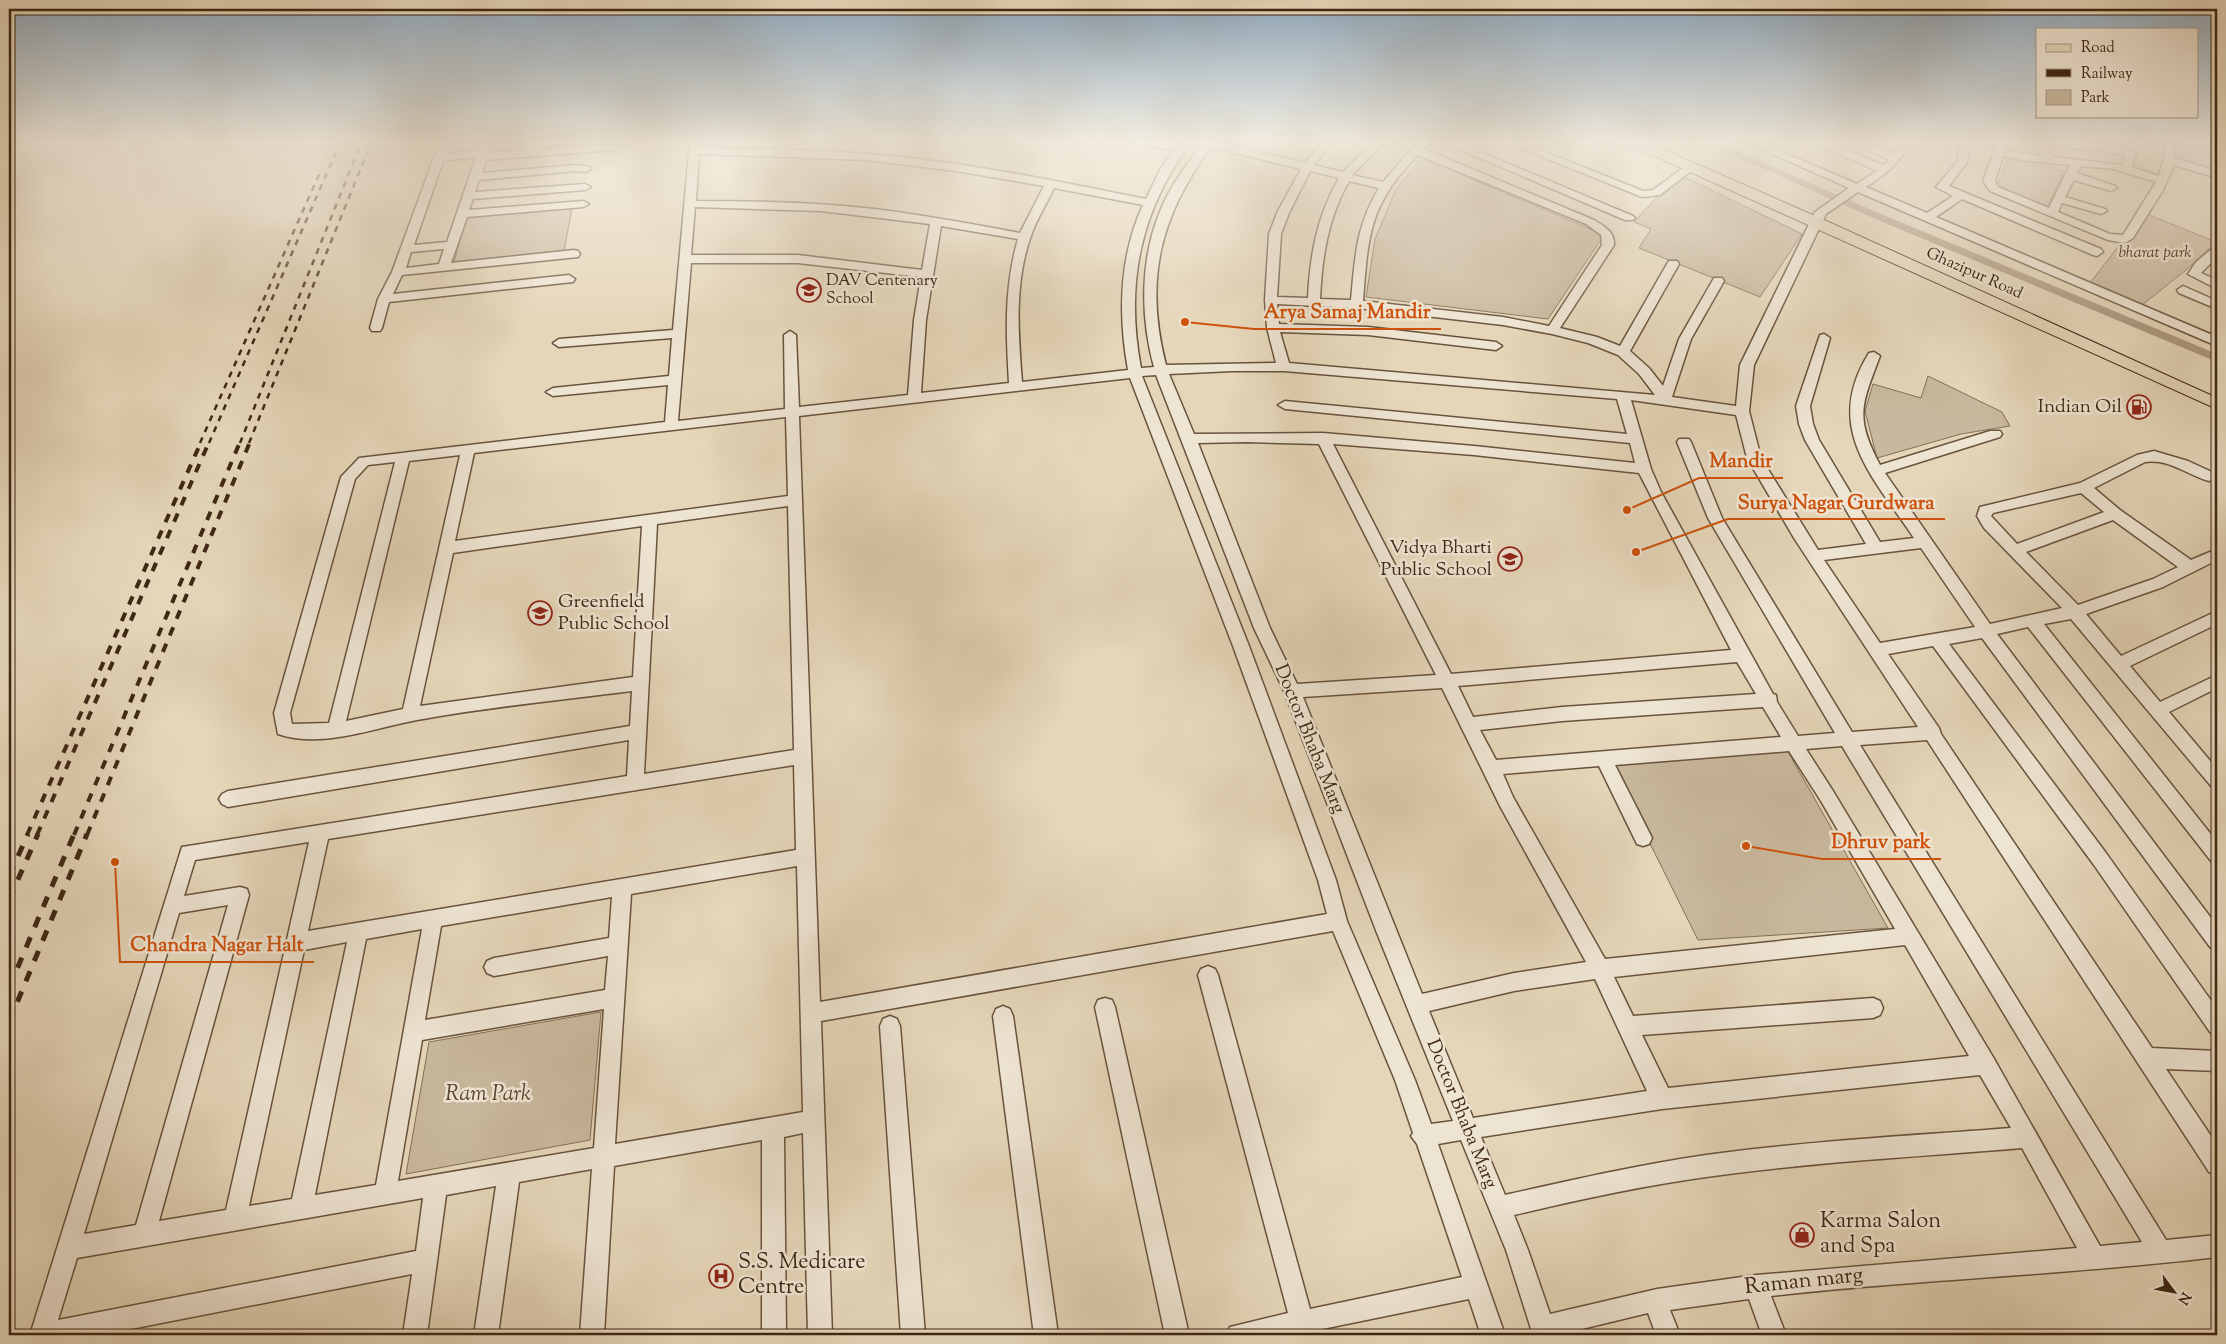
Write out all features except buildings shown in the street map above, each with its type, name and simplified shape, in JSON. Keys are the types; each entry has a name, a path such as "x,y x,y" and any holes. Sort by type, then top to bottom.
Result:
{"main road":[{"name":"Ghazipur Road","path":"1801,204 1828,213 2217,404"},
{"name":"Ghazipur Road","path":"1806,204 2217,392"}],"street":[{"path":"376,328 384,299 398,272 422,204"},
{"path":"444,267 465,204"},
{"path":"462,214 583,204"},
{"path":"671,426 689,204 832,208 900,216 1024,238"},
{"path":"1016,387 1011,302 1024,238 1041,204"},
{"name":"Doctor Bhaba Marg","path":"1149,204 1134,240 1130,263 1127,308 1130,351 1136,374 1241,646 1327,880 1338,920 1404,1080 1493,1335"},
{"name":"Doctor Bhaba Marg","path":"1170,204 1163,218 1156,248 1151,298 1156,353 1175,409 1189,439 1262,628 1292,691 1416,1005 1500,1207 1517,1250 1544,1331"},
{"path":"1284,367 1274,328 1271,300 1275,234 1288,204"},
{"path":"1314,302 1318,239 1332,204"},
{"path":"1357,304 1362,243 1376,204"},
{"path":"1546,204 1590,222 1606,232 1609,239 1608,245 1552,330"},
{"path":"1595,204 1629,218"},
{"path":"1837,204 1828,213 1747,365 1742,411 1754,458 1814,556 2217,1164"},
{"path":"1828,213 1843,204"},
{"path":"1891,204 2217,342"},
{"path":"1928,218 1948,204"},
{"path":"1982,204 2097,252"},
{"path":"2029,204 2052,213 2103,204"},
{"path":"2052,213 2057,204"},
{"path":"2071,241 2103,204"},
{"path":"2103,204 2108,237 2125,240 2148,204"},
{"path":"914,399 920,320 936,222"},
{"path":"406,249 452,245"},
{"path":"398,272 574,254"},
{"path":"2214,257 2200,265 2194,274 2217,285"},
{"path":"685,259 798,259 928,274"},
{"path":"1623,352 1673,264"},
{"path":"384,299 569,279"},
{"path":"1665,399 1685,339 1718,281"},
{"path":"2183,290 2217,304"},
{"path":"1271,300 1357,304 1504,322 1552,330 1592,340 1623,352 1644,371 1665,399"},
{"path":"1274,328 1368,331 1496,346"},
{"path":"559,344 678,334"},
{"path":"790,335 820,1335"},
{"path":"1824,338 1803,406 1806,424 1812,440 1876,549"},
{"path":"1874,356 1856,408 1856,424 1862,445 1876,471 1986,631 2217,941"},
{"path":"640,682 410,715 336,728 291,732 284,729 282,713 348,477 364,461 1162,370 1232,367 1284,367 1623,395 1665,399 1742,411"},
{"path":"553,392 675,380"},
{"path":"1623,395 1644,469 1654,492 1742,655 1770,700 1792,744 1827,796 1986,1064 2096,1258"},
{"path":"1285,405 1635,439"},
{"path":"1876,471 1995,434"},
{"path":"1189,439 1242,436 1323,438 1491,452 1644,469"},
{"path":"1323,438 1506,801 1600,969 1662,1099"},
{"path":"1684,442 1715,518 1847,739 2161,1252"},
{"path":"410,715 468,449"},
{"path":"2209,476 2184,464 2154,456 2142,458 2084,488 1985,511 1984,516 1989,524 2075,612 2217,781"},
{"path":"336,728 403,457"},
{"path":"2084,488 2115,514 2191,568"},
{"path":"446,548 794,500"},
{"path":"2016,550 2115,514"},
{"path":"635,782 650,520"},
{"path":"1814,556 1925,542"},
{"path":"1877,650 1986,631 2075,612 2158,583 2217,554"},
{"path":"2120,664 2217,617"},
{"path":"2032,620 2217,855"},
{"path":"1937,640 2100,859 2217,1025"},
{"path":"1292,691 1446,681 1742,655"},
{"path":"2157,711 2217,681"},
{"path":"1468,724 1562,714 1770,700"},
{"path":"228,799 638,732"},
{"path":"1491,768 1933,733"},
{"path":"425,1260 42,1335 188,853 803,756"},
{"path":"1604,760 1643,838"},
{"path":"235,1220 320,832"},
{"path":"296,942 806,856"},
{"path":"592,1335 622,887"},
{"path":"144,1236 240,895 172,906"},
{"path":"385,1194 433,919"},
{"path":"811,1013 1338,920"},
{"path":"301,1209 358,933"},
{"path":"1416,1005 1514,982 1600,969 1910,936"},
{"path":"494,967 618,945"},
{"path":"1208,974 1302,1322"},
{"path":"413,1032 614,998"},
{"path":"1105,1007 1176,1335"},
{"path":"1628,1026 1873,1008"},
{"path":"1003,1016 1046,1335"},
{"path":"890,1026 913,1335"},
{"path":"2148,1058 2217,1061"},
{"path":"1422,1136 1662,1099 1986,1064"},
{"path":"68,1248 814,1121"},
{"path":"773,1128 774,1335"},
{"path":"1500,1207 1616,1180 1736,1162 2028,1137"},
{"path":"486,1335 509,1174"},
{"path":"414,1335 436,1186"},
{"name":"Raman marg","path":"1544,1331 1655,1301 1756,1286 1969,1266 2096,1258 2217,1246"},
{"path":"1238,1335 1475,1286"},
{"path":"1756,1286 1774,1335"},
{"path":"1655,1301 1668,1335"}],"green space":[{"path":"1390,204 1530,204 1604,235 1548,319 1366,297 1375,239"},
{"path":"1651,204 1739,204 1802,234 1760,297 1639,248 1651,229 1634,222"},
{"path":"572,208 564,251 454,262 466,218"},
{"name":"bharat park","path":"2144,213 2216,242 2186,270 2142,305 2090,283"},
{"path":"1928,376 2002,412 2010,426 1961,434 1877,458 1865,411 1873,384 1921,398"},
{"path":"1787,750 1888,928 1698,940 1610,763"},
{"name":"Ram Park","path":"601,1012 590,1140 406,1174 429,1042"}],"waterway":[{"path":"1849,204 2217,358"}],"railway":[{"path":"200,443 306,204"},
{"path":"209,443 314,204"},
{"path":"240,443 337,204"},
{"path":"249,443 346,204"},
{"path":"27,835 201,442"},
{"path":"37,835 209,442"},
{"path":"74,835 240,442"},
{"path":"87,835 250,442"},
{"path":"9,876 28,834"},
{"path":"9,900 38,834"},
{"path":"9,988 74,834"},
{"path":"9,1022 87,834"}],"place":[{"name":"DAV Centenary School","path":"809,290"},
{"name":"Arya Samaj Mandir","path":"1185,322"},
{"name":"Indian Oil","path":"2139,407"},
{"name":"Mandir","path":"1627,510"},
{"name":"Surya Nagar Gurdwara","path":"1636,552"},
{"name":"Vidya Bharti Public School","path":"1510,559"},
{"name":"Greenfield Public School","path":"540,613"},
{"name":"Dhruv park","path":"1746,846"},
{"name":"Chandra Nagar Halt","path":"115,862"},
{"name":"Karma Salon and Spa","path":"1802,1235"},
{"name":"S.S. Medicare Centre","path":"721,1276"}]}
